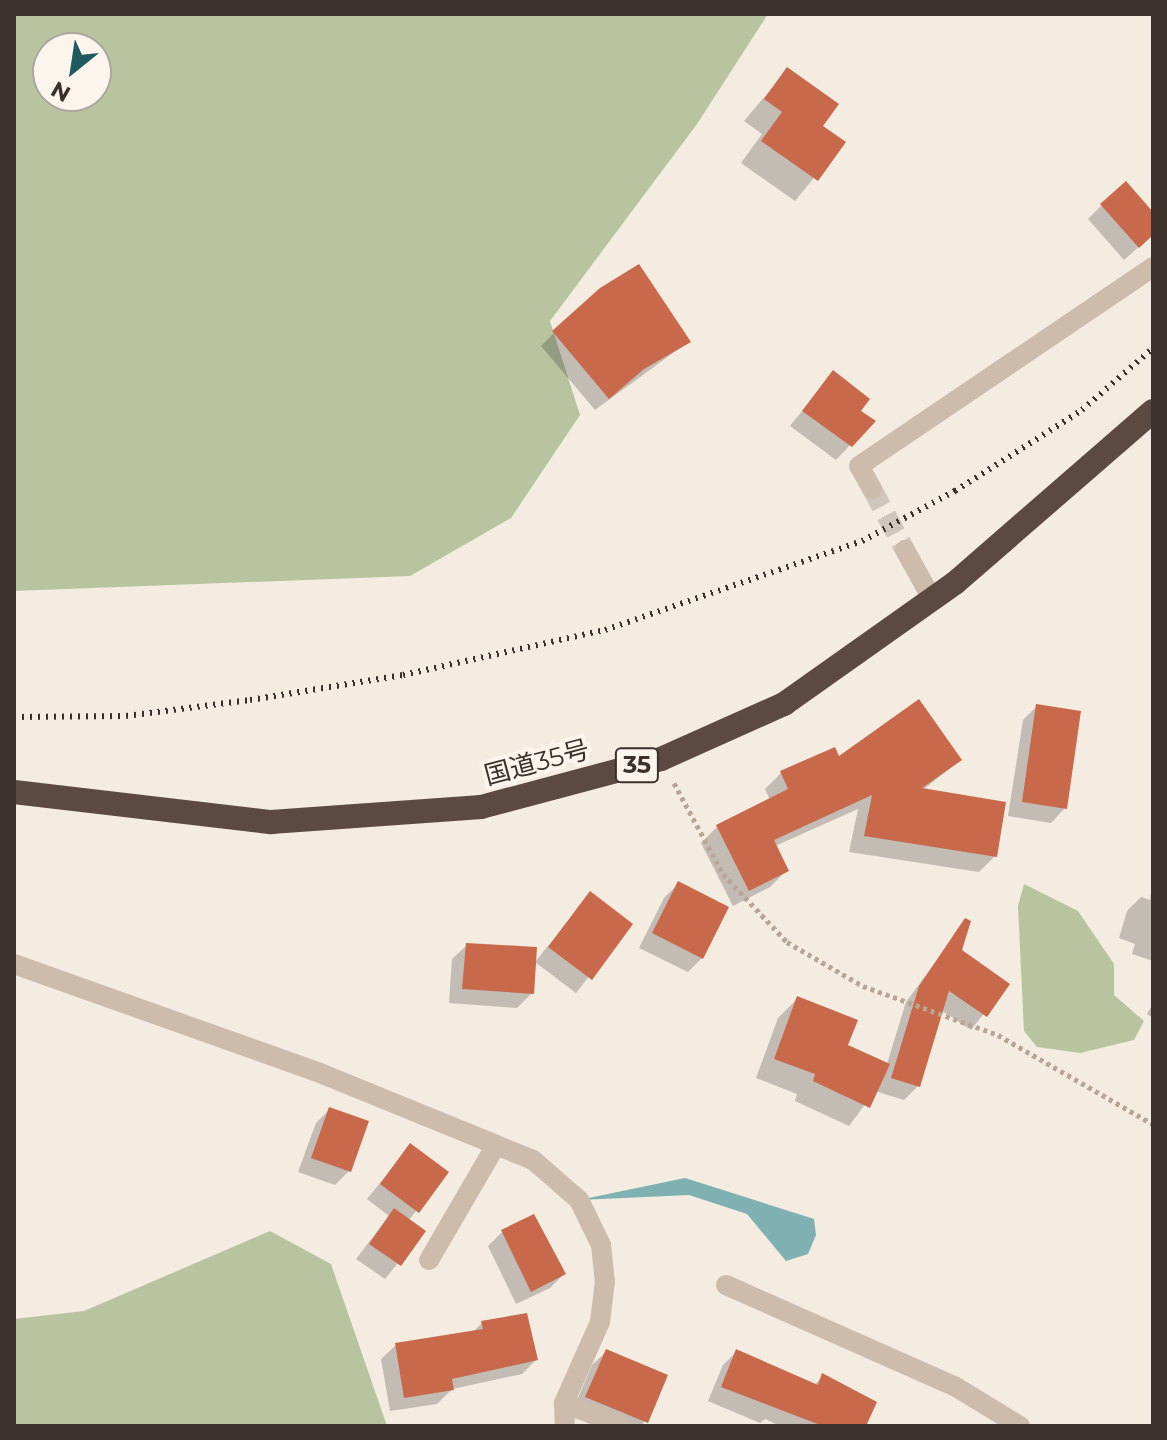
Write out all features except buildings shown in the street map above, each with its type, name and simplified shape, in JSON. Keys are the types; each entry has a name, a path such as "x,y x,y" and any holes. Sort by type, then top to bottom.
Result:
{"highway":[{"name":"国道35号","path":"14,792 271,822 481,807 661,759 784,704 932,599 1153,411"}],"street":[{"path":"872,489 859,466 1153,267"},
{"path":"905,550 932,599"},
{"path":"14,964 320,1073 533,1160 579,1200 601,1245 605,1281 600,1322 564,1403 565,1426"},
{"path":"429,1260 496,1145"},
{"path":"726,1285 956,1387 1020,1426"},
{"path":"564,1403 622,1426"}],"path":[{"path":"661,759 723,874 787,942 863,986 998,1035 1153,1124"}],"green space":[{"path":"14,14 768,14 697,124 550,321 580,415 511,518 410,576 14,591"},
{"path":"1024,884 1078,911 1114,964 1114,995 1144,1021 1134,1040 1080,1053 1037,1047 1024,1031 1018,906"},
{"path":"270,1231 331,1264 387,1426 14,1426 14,1319 84,1311"}],"water":[{"path":"685,1178 814,1219 816,1235 808,1254 786,1261 747,1214 689,1195 579,1200"}],"tunnel":[{"path":"872,489 905,550"}],"railway":[{"path":"14,717 126,716 250,700 403,675 605,630 862,541 955,491 1082,410 1153,348"}]}
